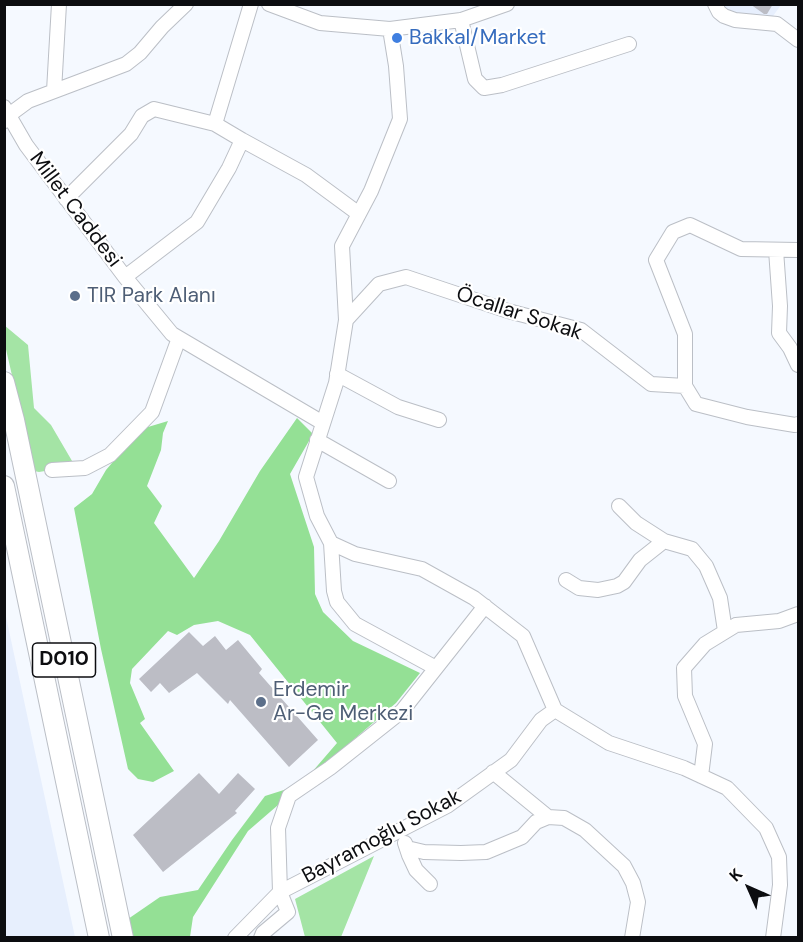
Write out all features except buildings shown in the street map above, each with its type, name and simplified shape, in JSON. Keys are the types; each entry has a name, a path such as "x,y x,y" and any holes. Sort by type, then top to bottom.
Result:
{"highway":[{"name":"D010","path":"4,382 14,420 123,938"},
{"name":"D010","path":"4,486 99,938"}],"street":[{"path":"54,91 59,4"},
{"path":"6,114 28,101 126,64 140,53 186,4"},
{"path":"215,124 251,4"},
{"path":"269,4 320,23 390,29 461,20 507,4"},
{"path":"715,4 724,16 735,20 777,24 798,40"},
{"path":"461,20 475,78 484,88 502,85 628,44"},
{"path":"390,29 396,66 400,119 371,191 342,246 346,320 336,383 306,477 316,516 331,543 334,591 337,602 355,624 436,668"},
{"path":"66,199 131,134 142,116 154,109 215,124 306,175 358,214"},
{"name":"Millet Caddesi","path":"6,114 66,199 172,334 323,423"},
{"path":"125,277 196,222 229,168 242,140"},
{"path":"798,250 741,249 690,225 673,232 656,260 685,334 685,386 696,404 747,417 798,424"},
{"path":"776,250 780,306 779,333 790,348 798,365"},
{"name":"Öcallar Sokak","path":"346,320 379,284 406,277 508,311 581,330 651,384 685,386"},
{"path":"52,470 85,468 110,455 152,412 179,338"},
{"path":"337,374 398,407 439,420"},
{"path":"318,440 389,481"},
{"path":"619,506 636,523 664,541 692,549 706,566 720,598 725,632"},
{"path":"566,580 579,588 598,590 617,586 624,582 640,560 664,541"},
{"path":"331,543 355,554 422,568 474,598 524,636 555,710 609,743 684,768 727,788 766,828 779,857 780,885 773,938"},
{"path":"261,938 263,933 288,912 280,892 278,828 289,796 330,768 402,711 485,606"},
{"path":"701,776 705,744 686,696 684,668 705,644 736,625 779,621 798,614"},
{"name":"Bayramoğlu Sokak","path":"235,938 280,892 447,806 511,760 541,720 555,710"},
{"path":"493,772 548,817"},
{"path":"407,848 424,852 486,852 522,837 536,822 548,817 564,818 585,830 624,866 633,883 638,902 632,938"},
{"path":"401,830 416,870 430,884"}],"shaded area":[{"path":"721,5 781,5 773,16 751,20 735,18"},
{"path":"5,612 35,752 75,937 5,937"}],"green space":[{"path":"4,325 28,345 34,408 51,425 75,466 34,471 5,345"},
{"path":"297,418 313,434 290,474 314,547 315,594 323,612 353,641 420,673 396,703 248,831 193,917 190,937 132,937 128,919 160,897 198,890 265,796 287,789 312,772 337,743 250,635 218,621 194,625 177,635 168,631 132,669 130,683 145,719 140,723 174,771 153,782 138,779 128,769 101,649 74,508 92,494 106,470 129,443 148,427 168,421 163,433 161,450 147,486 162,506 154,523 194,578 219,541 260,471"},
{"path":"374,856 341,937 305,937 295,899"}],"place":[{"name":"Bakkal/Market","path":"397,38"},
{"name":"TIR Park Alanı","path":"75,296"},
{"name":"Erdemir Ar-Ge Merkezi","path":"261,702"}]}
